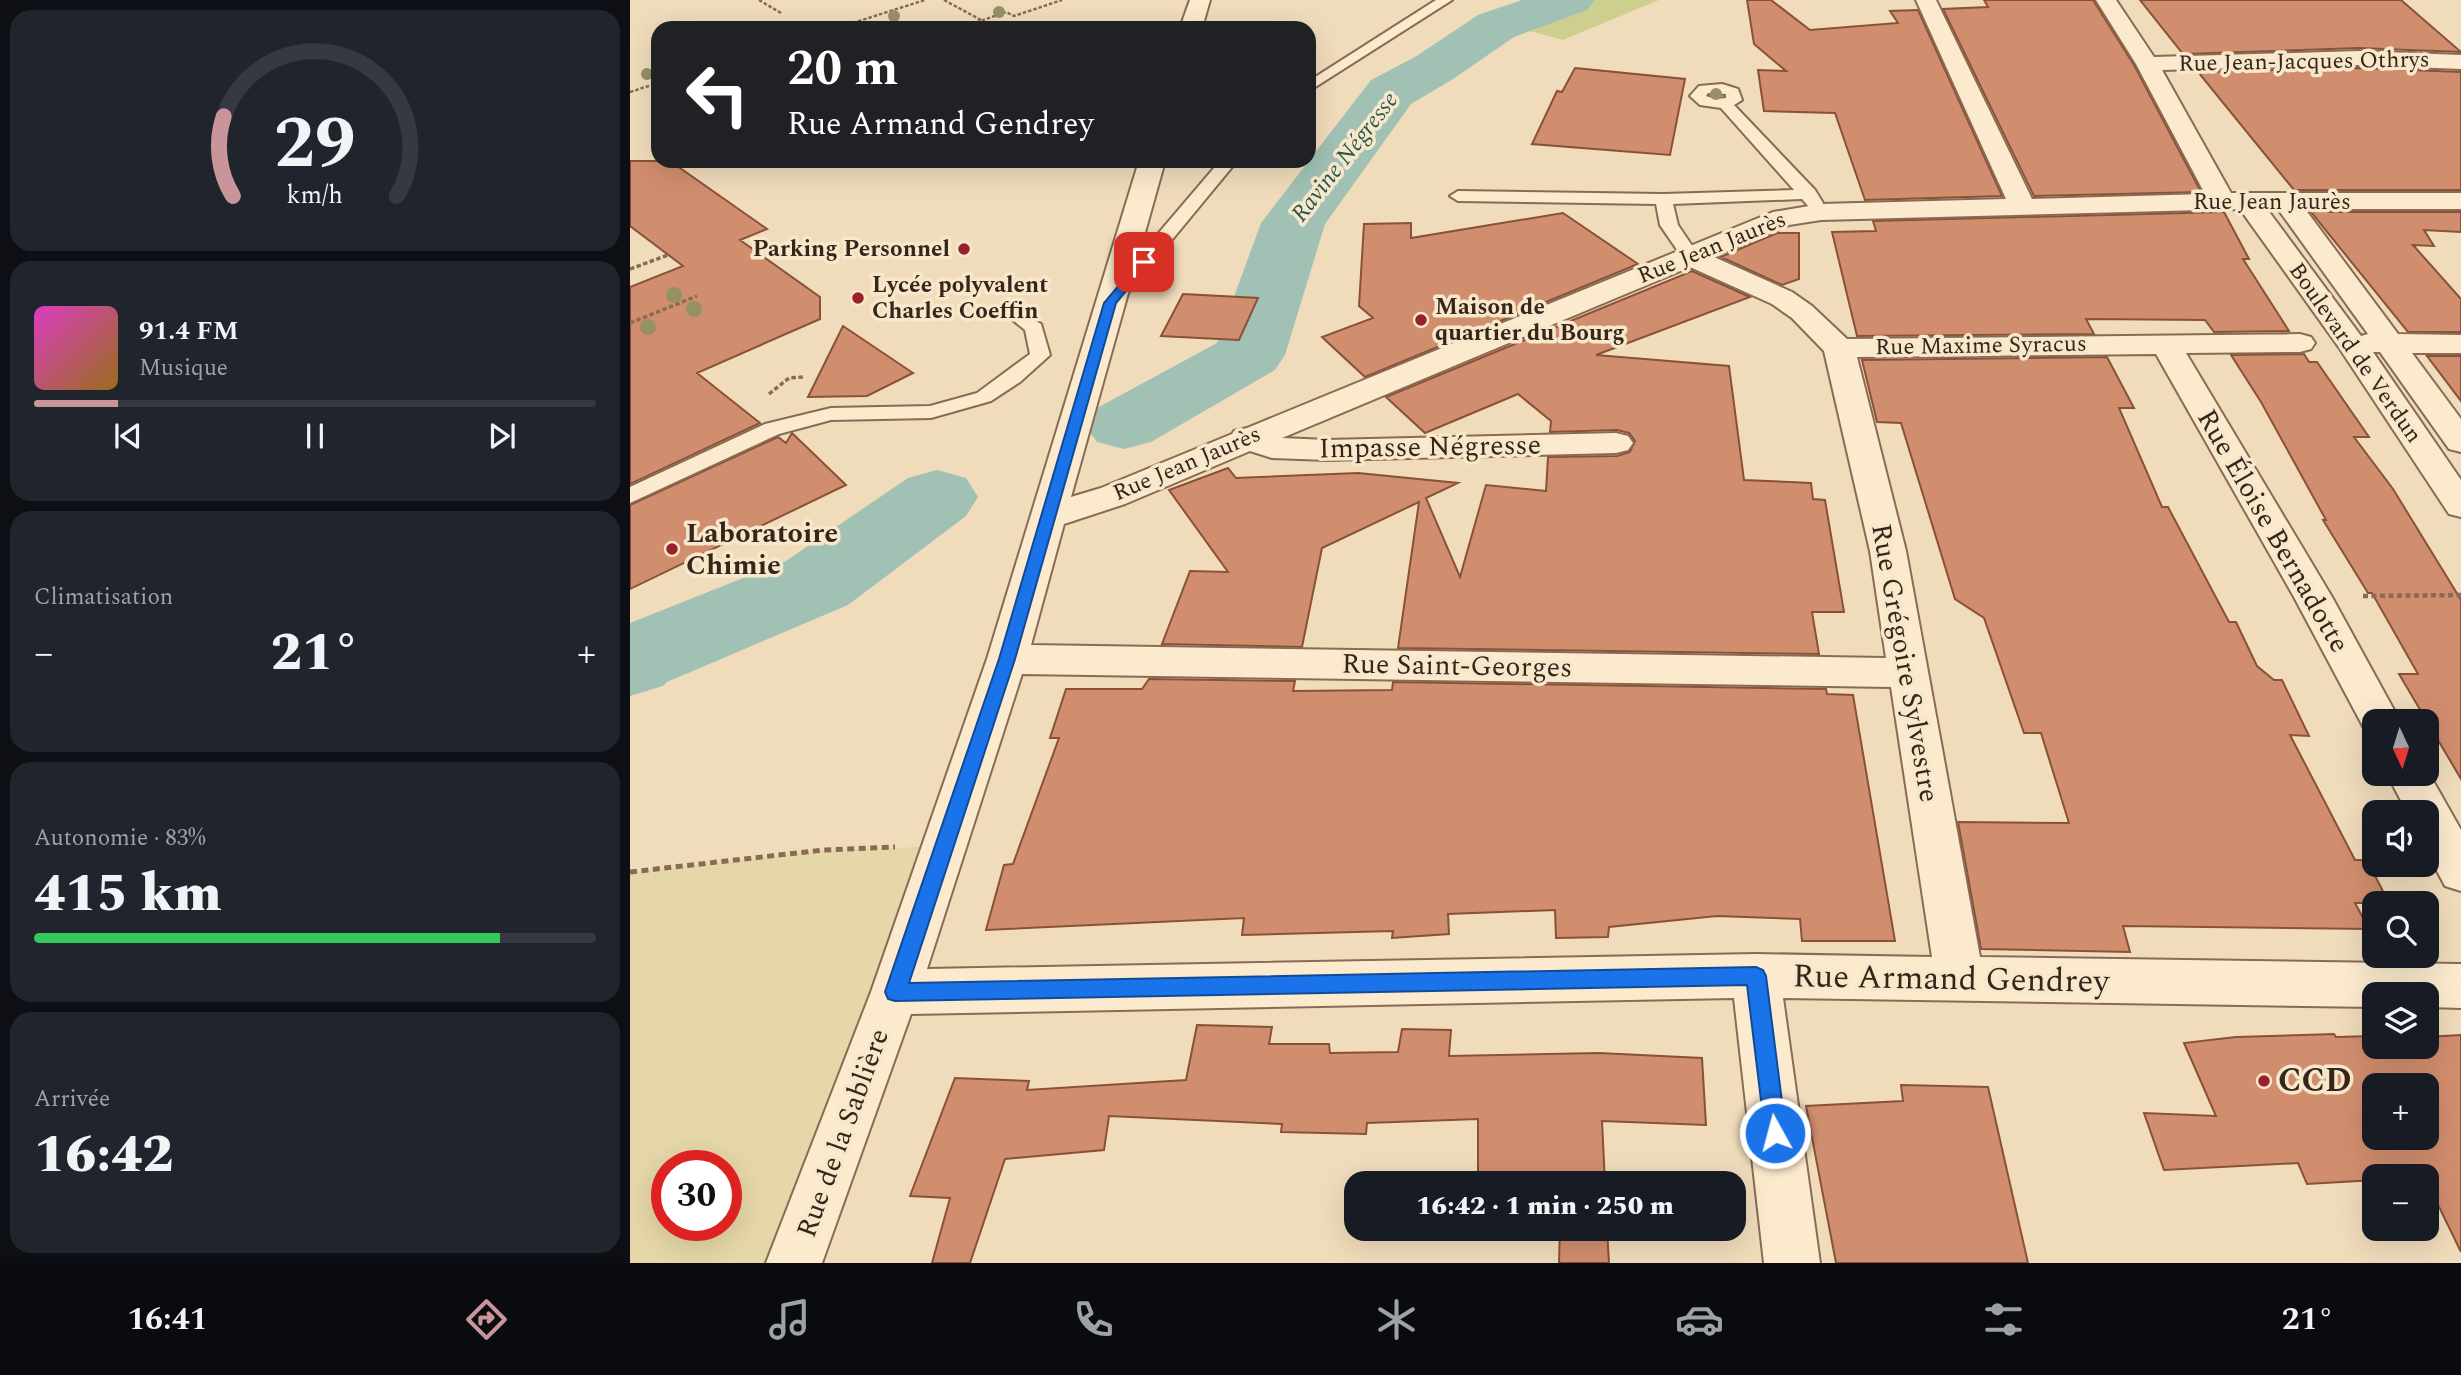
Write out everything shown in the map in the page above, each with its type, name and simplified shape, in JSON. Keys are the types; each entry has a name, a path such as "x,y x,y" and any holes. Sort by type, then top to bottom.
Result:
{"street":[{"path":"1193,21 1200,0"},
{"path":"1926,0 2023,207"},
{"name":"Boulevard de Verdun","path":"2106,0 2235,201 2351,343 2461,506"},
{"name":"Rue Jean-Jacques Othrys","path":"2147,64 2359,58 2461,62"},
{"name":"Rue de la Sablière","path":"794,1263 895,992 1007,659 1150,168"},
{"name":"Rue Jean Jaurès","path":"1050,516 1113,496 1815,203 2023,207 2235,201 2461,201"},
{"name":"Boulevard de Verdun","path":"2287,201 2461,443"},
{"name":"Rue Maxime Syracus","path":"1690,256 1782,298 1802,312 1839,348 2300,343"},
{"name":"Rue Éloise Bernadotte","path":"2165,343 2314,597 2374,709"},
{"path":"2351,343 2461,344"},
{"name":"Rue Grégoire Sylvestre","path":"1839,348 1888,551 1960,979"},
{"name":"Impasse Négresse","path":"1246,439 1272,448 1327,450 1616,443"},
{"name":"Rue Saint-Georges","path":"1007,659 1908,673"},
{"path":"2414,786 2461,872"},
{"path":"1756,976 1792,1263"},
{"name":"Rue Armand Gendrey","path":"895,992 1756,976 2461,986"}],"lane":[{"path":"1316,83 1445,0"},
{"path":"1725,104 1815,203"},
{"path":"1110,303 1222,168"},
{"path":"1458,196 1815,203"},
{"path":"1664,199 1669,225 1690,256"},
{"path":"630,496 772,429 831,414 931,412 984,397 1013,378 1040,355 1034,328 1018,317"}],"path":[{"path":"758,0 781,13"},
{"path":"859,21 925,0"},
{"path":"944,0 982,20 1006,12 1014,16 1062,0"},
{"path":"630,92 651,85"},
{"path":"630,269 668,255"},
{"path":"630,323 697,296"},
{"path":"2314,597 2461,595"},
{"path":"630,872 823,850 944,846"}],"shaded area":[{"path":"945,846 792,1263 630,1263 630,872 823,850"}],"green space":[{"path":"1524,0 1659,0 1563,40 1478,17"}],"building":[{"path":"1747,0 1771,0 1810,30 1898,23 1890,11 1918,10 2002,196 1865,200 1835,113 1764,111 1758,70 1786,71 1754,44"},
{"path":"1984,0 2093,0 2134,65 2201,192 2034,196 1943,9 1988,7"},
{"path":"2140,0 2401,0 2461,52 2359,48 2183,54"},
{"path":"1575,68 1685,79 1670,155 1532,144 1557,91 1562,92"},
{"path":"2359,68 2461,72 2461,190 2294,190 2198,72"},
{"path":"630,161 651,161 651,168 680,168 767,229 740,240 820,297 820,319 697,373 760,423 630,484 630,287 683,266 630,226"},
{"path":"2224,212 2249,259 2243,259 2289,331 2214,332 2205,320 2086,319 2094,334 1857,336 1832,232 1876,231 1873,221"},
{"path":"2311,212 2461,212 2461,232 2424,230 2434,246 2413,245 2461,299 2461,332 2408,332"},
{"path":"1563,213 1638,264 1365,377 1322,337 1373,318 1359,306 1364,224 1411,223 1411,238"},
{"path":"1777,233 1799,233 1799,279 1782,285 1721,257"},
{"path":"1692,271 1750,297 1596,355 1729,366 1744,480 1811,483 1813,499 1825,500 1844,612 1812,612 1819,654 1398,648 1419,502 1322,548 1302,647 1162,644 1190,571 1228,572 1169,490 1228,468 1236,478 1358,473 1458,483 1426,498 1460,577 1486,485 1546,491 1548,457 1617,456 1630,452 1635,441 1629,433 1617,430 1550,432 1551,421 1518,394 1425,433 1386,397"},
{"path":"1183,294 1258,298 1239,340 1161,336"},
{"path":"843,326 913,373 867,396 808,397"},
{"path":"2304,354 2309,362 2317,362 2369,437 2354,437 2393,489 2461,600 2461,779 2440,743 2440,709 2420,709 2399,674 2418,674 2372,593 2368,593 2323,520 2326,520 2261,402 2231,355"},
{"path":"2427,356 2461,356 2461,401"},
{"path":"2107,357 2134,408 2119,408 2162,507 2168,507 2229,622 2236,622 2257,666 2274,680 2282,680 2309,736 2290,735 2355,860 2362,860 2362,877 2376,877 2383,891 2362,891 2362,903 2355,903 2362,916 2362,929 2123,926 2130,952 1981,949 1958,822 2069,823 2041,733 2024,733 1984,618 1955,599 1901,423 1877,422 1862,360"},
{"name":"Laboratoire Chimie","path":"792,433 846,485 630,589 630,505 778,437 786,443"},
{"path":"1149,679 1295,681 1293,691 1392,690 1393,682 1826,689 1827,694 1853,695 1895,941 1802,941 1800,919 1717,916 1609,927 1608,937 1556,938 1555,910 1448,914 1449,934 1392,938 1393,931 1242,935 1244,918 986,930 1004,865 1013,864 1059,738 1050,738 1066,689 1142,689"},
{"path":"1197,1025 1272,1027 1269,1044 1329,1044 1330,1053 1398,1052 1402,1029 1451,1030 1449,1056 1599,1053 1702,1058 1706,1125 1602,1121 1604,1171 1478,1171 1478,1119 1367,1123 1366,1134 1281,1132 1282,1124 1109,1116 1104,1150 1005,1159 970,1263 932,1263 950,1198 910,1196 955,1078 1029,1081 1027,1090 1186,1080"},
{"path":"2334,1034 2336,1037 2362,1036 2362,1059 2439,1059 2439,1036 2461,1035 2461,1252 2439,1207 2439,1164 2362,1164 2362,1181 2307,1184 2298,1163 2164,1170 2144,1113 2216,1116 2184,1043 2236,1037"},
{"path":"1901,1085 1988,1087 2028,1263 1836,1263 1806,1106 1903,1101"},
{"path":"1560,1241 1608,1241 1609,1263 1559,1263"}],"waterway":[{"name":"Ravine Négresse","path":"1124,425 1249,355 1293,223 1391,92 1434,68 1496,26 1570,0"},
{"name":"Ravine Négresse","path":"630,662 634,658 817,583 937,497"}],"place":[{"name":"Parking Personnel","path":"964,249"},
{"name":"Lycée polyvalent Charles Coeffin","path":"858,298"},
{"name":"Maison de quartier du Bourg","path":"1421,320"},
{"name":"Laboratoire Chimie","path":"672,549"},
{"name":"CCD","path":"2264,1081"}],"route":[{"path":"1144,262 1110,303 1007,659 895,992 1756,976 1775,1133"}]}
